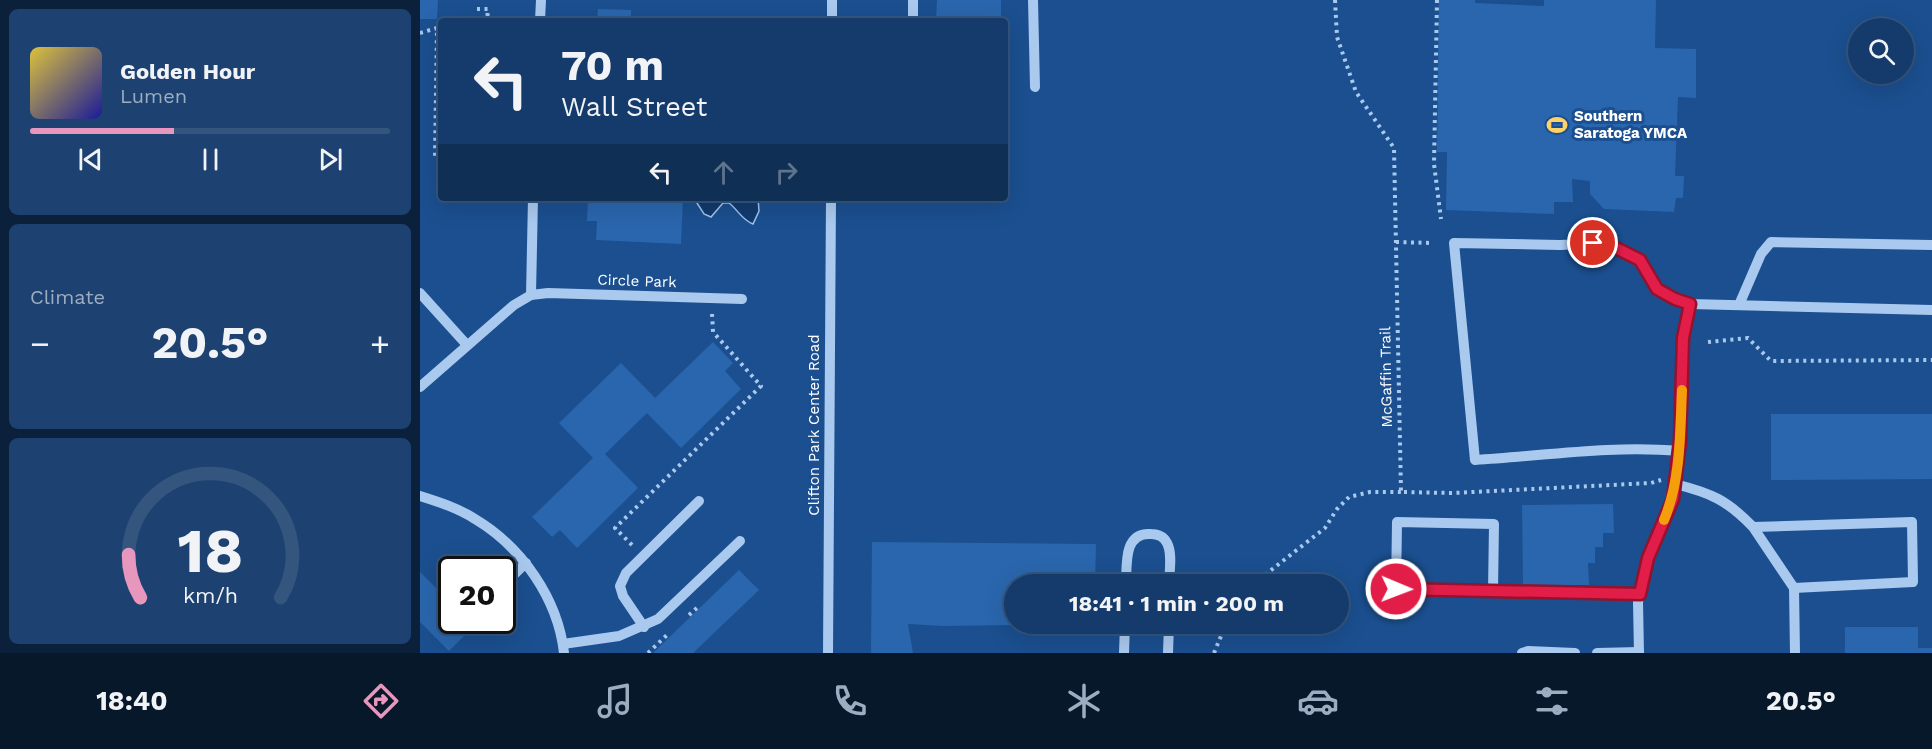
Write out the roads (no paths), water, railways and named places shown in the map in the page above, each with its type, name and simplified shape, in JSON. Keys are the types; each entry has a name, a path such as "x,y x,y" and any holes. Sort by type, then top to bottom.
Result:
{"street":[{"path":"540,18 541,0"},
{"path":"832,0 832,18"},
{"path":"913,0 913,18"},
{"path":"1033,0 1035,87"},
{"path":"420,387 514,305 531,295 533,201"},
{"name":"Clifton Park Center Road","path":"828,653 831,201"},
{"path":"1739,305 1761,254 1771,242 1932,245"},
{"path":"1679,451 1616,450 1475,460 1454,243 1560,245 1606,243 1640,260 1657,289 1690,304 1932,310"},
{"path":"420,293 467,345"},
{"name":"Circle Park","path":"531,295 548,293 742,299"},
{"path":"1597,653 1638,653 1638,602 1648,558 1673,499 1679,451 1683,338 1690,304"},
{"path":"1675,480 1706,491 1736,510 1754,527 1794,588 1795,653"},
{"path":"420,496 446,504 476,519 502,539 526,563 555,615 564,648 619,636 658,620 740,541"},
{"path":"644,627 623,596 620,586 626,573 642,555 699,501"},
{"path":"1492,591 1494,524 1397,522 1396,589 1492,591 1640,594"},
{"path":"1754,527 1912,522 1913,582 1794,588"},
{"path":"1126,574 1129,546 1141,535 1149,534 1164,538 1168,544 1169,574"},
{"path":"516,573 526,563"},
{"path":"1124,653 1125,634"},
{"path":"1168,634 1168,653"},
{"path":"1522,653 1528,651 1575,653"}],"water":[{"path":"697,201 758,201 759,211 753,224 729,203 723,203 711,217 704,214"}],"place":[{"name":"Southern Saratoga YMCA","path":"1557,125"}]}
